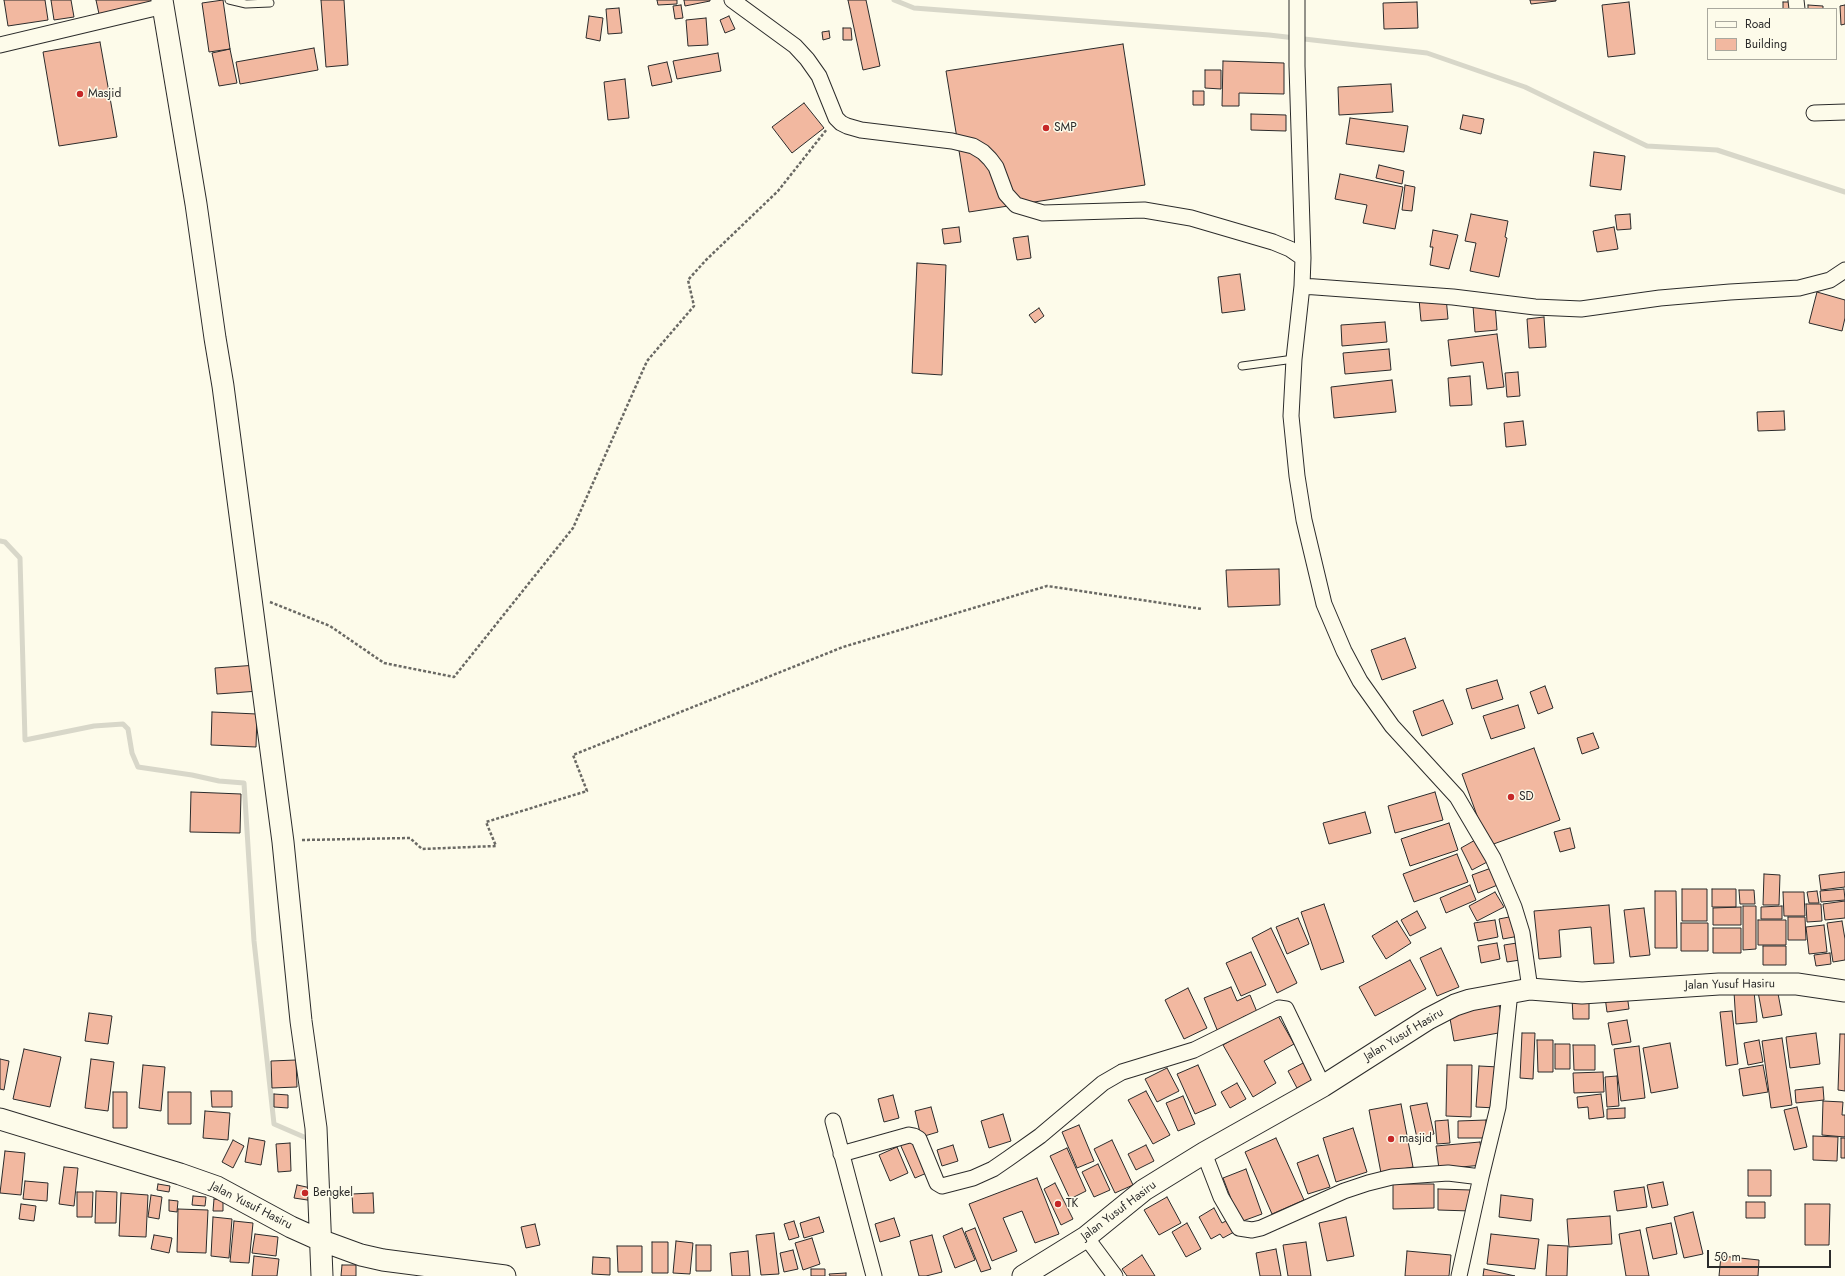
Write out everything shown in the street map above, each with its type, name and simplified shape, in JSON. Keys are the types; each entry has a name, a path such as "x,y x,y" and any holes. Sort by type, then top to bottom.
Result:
{"main road":[{"path":"163,3 196,204 223,386 283,842 301,1021 316,1128 320,1188 322,1276"},
{"name":"Jalan Yusuf Hasiru","path":"1023,1276 1086,1237 1144,1190 1204,1153 1323,1086 1428,1019 1448,1008 1470,1000 1530,989 1582,993 1719,984 1797,984 1845,991"},
{"name":"Jalan Yusuf Hasiru","path":"0,1120 180,1174 217,1187 320,1240 361,1255 383,1260 505,1276"}],"street":[{"path":"732,0 795,46 807,59 819,76 836,118 847,126 861,130 952,141 973,146 983,152 996,167 1006,194 1016,205 1042,212 1144,210 1191,218 1290,248 1303,258"},
{"path":"1297,0 1297,66 1303,258 1302,286 1294,359 1291,416 1297,476 1304,520 1324,604 1344,651 1360,681 1392,726 1457,797 1493,858 1514,906 1522,934 1530,989"},
{"path":"0,45 163,3"},
{"path":"1814,113 1845,112"},
{"path":"1302,286 1453,297 1535,307 1581,309 1660,298 1799,288 1830,280 1845,270"},
{"path":"1459,1276 1498,1107 1510,992"},
{"path":"841,1154 909,1135 920,1139 937,1183 942,1186 973,1178 993,1169 1040,1136 1103,1083 1145,1064 1194,1050 1278,1008 1286,1009 1323,1086"},
{"path":"833,1122 874,1276"},
{"path":"1204,1153 1222,1197 1239,1228 1252,1230 1261,1228 1344,1191 1392,1177 1448,1173 1481,1177"},
{"path":"1086,1237 1115,1276"}],"lane":[{"path":"229,0 246,4 270,3"},
{"path":"1242,366 1294,359"}],"path":[{"path":"251,594 330,626 384,663 454,677 573,528 647,360 694,306 688,280 706,260 778,191 836,118"},
{"path":"283,842 309,839 410,838 422,849 496,846 486,822 587,791 573,755 843,647 1046,586 1202,609"}],"building":[{"path":"4,0 45,0 48,20 8,26"},
{"path":"51,0 71,0 74,17 54,20"},
{"path":"96,0 156,0 157,3 99,14"},
{"path":"223,0 230,49 209,52 202,3"},
{"path":"321,0 344,0 348,65 326,67"},
{"path":"657,0 677,0 677,4 658,5"},
{"path":"684,0 710,0 710,1 685,6"},
{"path":"848,0 866,0 880,66 863,70"},
{"path":"1530,0 1556,0 1556,1 1531,4"},
{"path":"1417,2 1418,28 1384,29 1383,3"},
{"path":"1629,2 1635,54 1608,57 1602,5"},
{"path":"1783,2 1795,2 1795,8 1783,8"},
{"path":"681,5 683,18 675,19 673,6"},
{"path":"1808,5 1823,6 1823,8 1808,8"},
{"path":"1845,5 1845,24 1841,25 1840,6"},
{"path":"619,8 622,33 608,34 606,9"},
{"path":"589,16 603,18 600,41 586,38"},
{"path":"729,16 735,29 725,33 720,20"},
{"path":"706,18 708,45 688,46 686,20"},
{"path":"843,28 851,28 852,40 843,40"},
{"path":"829,31 830,38 823,40 822,32"},
{"name":"Masjid","path":"100,42 117,137 59,146 43,52"},
{"name":"SMP","path":"1123,44 1145,185 969,212 946,71"},
{"path":"314,48 318,70 240,84 236,62"},
{"path":"230,49 237,83 219,86 212,53"},
{"path":"718,53 721,71 677,79 673,61"},
{"path":"1223,61 1284,63 1284,94 1239,93 1239,106 1222,106"},
{"path":"667,62 672,82 652,86 648,66"},
{"path":"1205,70 1221,70 1221,89 1205,88"},
{"path":"625,79 629,118 608,120 604,82"},
{"path":"1391,84 1393,112 1339,115 1338,87"},
{"path":"1193,91 1204,91 1204,105 1193,105"},
{"path":"804,103 824,128 792,153 772,127"},
{"path":"1251,114 1286,115 1286,131 1251,130"},
{"path":"1463,115 1484,119 1481,134 1460,129"},
{"path":"1350,118 1408,126 1404,152 1346,144"},
{"path":"1594,152 1625,156 1621,190 1590,186"},
{"path":"1379,165 1404,171 1402,184 1376,178"},
{"path":"1340,174 1403,187 1395,229 1363,223 1367,205 1335,199"},
{"path":"1405,185 1415,187 1412,211 1402,210"},
{"path":"1471,214 1508,221 1505,237 1507,238 1499,277 1470,271 1476,243 1465,241"},
{"path":"1630,214 1631,229 1617,230 1615,215"},
{"path":"959,227 961,242 944,244 942,229"},
{"path":"1614,227 1618,249 1597,252 1593,231"},
{"path":"1433,230 1458,235 1449,269 1430,265 1433,247 1430,247"},
{"path":"1028,236 1031,258 1017,260 1013,238"},
{"path":"917,263 946,265 942,375 912,373"},
{"path":"1240,274 1245,310 1222,313 1218,277"},
{"path":"1817,292 1845,300 1845,318 1842,331 1809,323"},
{"path":"1446,297 1448,319 1421,321 1419,299"},
{"path":"1495,304 1497,330 1475,332 1473,306"},
{"path":"1039,308 1044,316 1035,323 1029,315"},
{"path":"1544,317 1546,347 1529,348 1527,319"},
{"path":"1385,322 1387,342 1342,346 1341,325"},
{"path":"1497,334 1504,387 1487,389 1483,362 1451,366 1448,340"},
{"path":"1389,349 1391,370 1345,374 1343,353"},
{"path":"1518,372 1520,396 1507,397 1505,373"},
{"path":"1470,376 1472,405 1450,406 1448,378"},
{"path":"1392,380 1396,412 1334,418 1331,387"},
{"path":"1784,411 1785,430 1758,431 1757,412"},
{"path":"1523,421 1526,445 1506,447 1504,423"},
{"path":"1279,569 1280,605 1228,607 1226,570"},
{"path":"1405,638 1416,668 1382,680 1371,650"},
{"path":"257,665 259,691 217,694 215,668"},
{"path":"1497,680 1503,699 1472,709 1466,689"},
{"path":"1545,686 1553,708 1538,714 1530,692"},
{"path":"1443,700 1453,724 1422,736 1413,711"},
{"path":"1518,705 1525,728 1491,739 1483,716"},
{"path":"212,712 257,714 256,747 211,745"},
{"path":"1593,733 1599,748 1582,754 1577,738"},
{"name":"SD","path":"1534,748 1560,820 1488,846 1462,774"},
{"path":"191,792 241,794 240,833 190,832"},
{"path":"1435,792 1443,820 1395,833 1388,806"},
{"path":"1365,812 1371,833 1329,844 1323,823"},
{"path":"1449,823 1458,850 1410,866 1401,839"},
{"path":"1570,828 1575,848 1560,852 1554,832"},
{"path":"1477,839 1489,861 1472,870 1461,848"},
{"path":"1457,854 1468,882 1414,902 1403,874"},
{"path":"1494,867 1500,884 1478,893 1472,875"},
{"path":"1845,872 1845,887 1821,890 1819,875"},
{"path":"1764,874 1780,875 1779,905 1763,905"},
{"path":"1470,885 1476,900 1446,913 1440,898"},
{"path":"1682,889 1707,889 1707,921 1682,921"},
{"path":"1712,889 1736,889 1736,907 1712,907"},
{"path":"1844,889 1845,900 1821,902 1820,891"},
{"path":"1739,890 1754,890 1755,904 1740,904"},
{"path":"1655,891 1676,891 1677,948 1655,948"},
{"path":"1817,891 1819,903 1809,903 1807,892"},
{"path":"1495,892 1504,907 1477,921 1469,906"},
{"path":"1783,892 1804,892 1805,916 1784,916"},
{"path":"1845,901 1845,918 1825,920 1823,904"},
{"path":"1324,904 1344,962 1321,970 1301,912"},
{"path":"1806,904 1821,904 1822,921 1807,922"},
{"path":"1609,905 1614,963 1594,964 1591,927 1559,930 1561,957 1539,959 1534,911"},
{"path":"1743,906 1756,906 1756,949 1743,950"},
{"path":"1782,906 1782,919 1761,919 1761,907"},
{"path":"1741,907 1741,925 1713,925 1713,908"},
{"path":"1644,908 1650,955 1630,957 1624,910"},
{"path":"1417,911 1426,928 1410,936 1401,920"},
{"path":"1514,916 1519,936 1503,939 1499,919"},
{"path":"1788,917 1805,917 1806,940 1788,940"},
{"path":"1298,918 1309,944 1287,954 1276,927"},
{"path":"1495,920 1498,937 1478,941 1474,923"},
{"path":"1758,920 1786,920 1786,945 1758,945"},
{"path":"1397,921 1411,943 1386,959 1372,936"},
{"path":"1842,921 1845,939 1845,960 1833,962 1827,923"},
{"path":"1681,923 1708,923 1708,951 1681,951"},
{"path":"1824,925 1827,952 1809,954 1806,927"},
{"path":"1271,928 1297,983 1277,993 1252,938"},
{"path":"1713,928 1741,928 1741,953 1713,953"},
{"path":"1497,943 1500,959 1481,963 1478,946"},
{"path":"1517,943 1520,960 1507,962 1504,945"},
{"path":"1763,946 1786,946 1786,965 1763,965"},
{"path":"1441,948 1459,987 1437,996 1420,958"},
{"path":"1251,952 1266,985 1241,996 1226,963"},
{"path":"1830,953 1831,964 1816,966 1814,955"},
{"path":"1410,960 1426,989 1375,1016 1359,987"},
{"path":"1231,987 1237,1001 1250,995 1257,1012 1243,1017 1245,1021 1218,1032 1204,998"},
{"path":"1188,988 1207,1028 1184,1039 1165,1000"},
{"path":"1777,988 1782,1015 1763,1018 1758,992"},
{"path":"1754,991 1757,1022 1736,1024 1734,992"},
{"path":"1627,994 1629,1009 1607,1012 1605,997"},
{"path":"1589,996 1589,1019 1573,1019 1572,997"},
{"path":"1499,1003 1504,1032 1454,1041 1449,1013"},
{"path":"1732,1011 1738,1064 1726,1066 1720,1012"},
{"path":"89,1013 112,1016 108,1044 85,1041"},
{"path":"1277,1014 1294,1044 1264,1061 1276,1083 1253,1097 1223,1045"},
{"path":"1627,1020 1631,1042 1612,1045 1608,1023"},
{"path":"1522,1033 1535,1033 1533,1079 1520,1078"},
{"path":"1816,1033 1820,1064 1790,1068 1786,1037"},
{"path":"1840,1034 1845,1034 1845,1091 1838,1090"},
{"path":"1782,1038 1792,1105 1771,1108 1762,1041"},
{"path":"1537,1040 1553,1040 1553,1072 1538,1072"},
{"path":"1759,1040 1763,1062 1748,1065 1744,1043"},
{"path":"1670,1043 1678,1088 1651,1093 1643,1048"},
{"path":"1555,1044 1570,1044 1570,1069 1555,1069"},
{"path":"1573,1045 1595,1045 1595,1070 1574,1070"},
{"path":"1639,1046 1645,1098 1621,1101 1614,1049"},
{"path":"24,1049 61,1057 50,1107 13,1099"},
{"path":"0,1059 9,1061 4,1090 0,1089"},
{"path":"91,1059 114,1062 108,1111 85,1108"},
{"path":"296,1060 297,1087 272,1088 271,1061"},
{"path":"1305,1062 1315,1079 1297,1088 1288,1071"},
{"path":"143,1065 165,1067 161,1111 139,1108"},
{"path":"1198,1065 1216,1105 1195,1114 1177,1074"},
{"path":"1447,1065 1472,1065 1471,1117 1446,1116"},
{"path":"1763,1065 1768,1092 1743,1096 1739,1069"},
{"path":"1479,1066 1499,1067 1496,1108 1476,1107"},
{"path":"1167,1068 1179,1091 1157,1102 1145,1079"},
{"path":"1603,1072 1604,1092 1574,1093 1573,1073"},
{"path":"1617,1076 1619,1106 1607,1107 1605,1077"},
{"path":"1237,1083 1246,1099 1230,1108 1221,1092"},
{"path":"1823,1087 1824,1100 1796,1103 1795,1090"},
{"path":"211,1091 232,1091 232,1107 212,1107"},
{"path":"1146,1091 1170,1135 1153,1144 1128,1100"},
{"path":"113,1092 127,1092 127,1128 113,1128"},
{"path":"168,1092 191,1092 191,1124 168,1124"},
{"path":"274,1094 288,1095 288,1108 274,1107"},
{"path":"1601,1094 1604,1117 1589,1119 1588,1107 1578,1108 1577,1097"},
{"path":"893,1095 899,1118 884,1122 878,1099"},
{"path":"1183,1096 1195,1124 1178,1131 1166,1103"},
{"path":"1823,1101 1843,1102 1842,1115 1845,1115 1845,1137 1822,1135"},
{"path":"1427,1103 1434,1134 1417,1138 1410,1106"},
{"name":"masjid","path":"1401,1104 1413,1167 1381,1173 1369,1110"},
{"path":"931,1107 938,1132 921,1137 915,1111"},
{"path":"1797,1107 1807,1147 1794,1150 1784,1110"},
{"path":"1625,1108 1625,1118 1607,1119 1607,1109"},
{"path":"205,1111 230,1113 228,1140 203,1138"},
{"path":"1003,1114 1011,1141 989,1148 981,1121"},
{"path":"1448,1120 1450,1143 1437,1144 1435,1121"},
{"path":"1486,1120 1486,1138 1458,1138 1458,1121"},
{"path":"1079,1125 1094,1161 1077,1168 1062,1132"},
{"path":"1353,1128 1367,1172 1336,1182 1323,1138"},
{"path":"1813,1136 1838,1137 1837,1161 1813,1160"},
{"path":"249,1138 265,1141 261,1165 245,1162"},
{"path":"914,1138 929,1172 915,1178 900,1144"},
{"path":"1276,1138 1304,1200 1272,1214 1245,1152"},
{"path":"1841,1138 1845,1138 1845,1158 1841,1158"},
{"path":"233,1140 244,1146 233,1168 222,1162"},
{"path":"1112,1140 1133,1185 1115,1193 1094,1149"},
{"path":"1480,1142 1483,1165 1439,1169 1436,1146"},
{"path":"290,1143 291,1171 278,1172 276,1144"},
{"path":"953,1145 958,1161 942,1166 937,1150"},
{"path":"1146,1145 1154,1161 1136,1170 1128,1154"},
{"path":"897,1147 908,1173 890,1181 879,1155"},
{"path":"1067,1148 1086,1191 1070,1199 1050,1156"},
{"path":"5,1151 25,1153 21,1195 0,1193"},
{"path":"1318,1155 1330,1187 1308,1194 1297,1163"},
{"path":"1098,1164 1110,1190 1094,1197 1082,1172"},
{"path":"64,1167 78,1168 74,1206 59,1204"},
{"path":"1246,1169 1262,1214 1240,1222 1223,1178"},
{"path":"1748,1170 1771,1170 1771,1196 1748,1196"},
{"path":"1037,1178 1059,1234 1035,1243 1022,1211 1003,1218 1017,1251 992,1261 969,1204"},
{"path":"25,1181 48,1183 47,1201 23,1199"},
{"path":"1663,1182 1668,1205 1652,1208 1647,1185"},
{"name":"TK","path":"1055,1183 1073,1219 1061,1225 1044,1189"},
{"path":"158,1184 170,1186 169,1192 157,1190"},
{"path":"1393,1184 1434,1184 1434,1208 1393,1209"},
{"name":"Bengkel","path":"297,1185 316,1189 314,1201 294,1198"},
{"path":"1644,1187 1647,1207 1617,1211 1614,1191"},
{"path":"1438,1189 1471,1190 1471,1211 1438,1210"},
{"path":"96,1191 117,1192 116,1223 95,1223"},
{"path":"77,1192 93,1192 92,1217 77,1217"},
{"path":"121,1193 148,1195 146,1237 119,1236"},
{"path":"373,1193 374,1213 353,1213 352,1194"},
{"path":"151,1195 162,1197 159,1219 148,1217"},
{"path":"1501,1195 1533,1199 1531,1221 1499,1217"},
{"path":"193,1196 206,1197 205,1206 192,1205"},
{"path":"1167,1197 1181,1223 1159,1235 1144,1210"},
{"path":"214,1199 223,1200 223,1211 213,1211"},
{"path":"169,1200 178,1201 177,1212 169,1211"},
{"path":"1746,1202 1765,1202 1765,1218 1746,1218"},
{"path":"21,1204 36,1206 34,1221 19,1219"},
{"path":"1805,1204 1830,1204 1829,1245 1805,1245"},
{"path":"1214,1208 1222,1223 1228,1220 1234,1232 1223,1238 1220,1234 1211,1239 1199,1217"},
{"path":"178,1209 208,1210 206,1253 177,1252"},
{"path":"1693,1212 1703,1254 1684,1258 1674,1217"},
{"path":"1610,1216 1612,1244 1569,1247 1567,1219"},
{"path":"213,1217 232,1219 229,1258 211,1256"},
{"path":"819,1217 824,1232 804,1238 800,1223"},
{"path":"1346,1217 1354,1256 1327,1261 1319,1223"},
{"path":"894,1218 900,1236 880,1242 875,1224"},
{"path":"234,1221 253,1223 249,1263 230,1262"},
{"path":"794,1221 799,1237 789,1240 784,1224"},
{"path":"1187,1223 1201,1249 1186,1257 1172,1232"},
{"path":"1671,1223 1677,1254 1653,1259 1646,1228"},
{"path":"535,1224 540,1245 526,1248 521,1227"},
{"path":"962,1228 975,1260 955,1268 943,1236"},
{"path":"975,1228 991,1269 981,1272 965,1232"},
{"path":"1640,1230 1649,1276 1626,1276 1619,1234"},
{"path":"774,1233 779,1274 761,1275 756,1235"},
{"path":"255,1234 278,1237 276,1256 252,1253"},
{"path":"1491,1234 1539,1239 1535,1269 1487,1264"},
{"path":"154,1235 172,1238 169,1253 151,1249"},
{"path":"932,1235 942,1272 919,1276 910,1241"},
{"path":"812,1238 820,1264 803,1270 795,1243"},
{"path":"676,1241 693,1243 690,1274 673,1273"},
{"path":"652,1242 668,1242 668,1273 652,1273"},
{"path":"1306,1242 1311,1276 1288,1276 1283,1245"},
{"path":"696,1245 711,1245 711,1271 696,1271"},
{"path":"1548,1245 1568,1246 1567,1276 1546,1276"},
{"path":"617,1246 642,1246 642,1272 618,1272"},
{"path":"1276,1249 1281,1276 1260,1276 1256,1253"},
{"path":"793,1250 798,1269 784,1272 780,1253"},
{"path":"748,1251 750,1276 732,1276 730,1253"},
{"path":"1407,1251 1451,1255 1449,1276 1405,1276"},
{"path":"1142,1255 1155,1276 1127,1276 1122,1269"},
{"path":"254,1256 279,1259 277,1276 252,1276"},
{"path":"1721,1256 1759,1260 1758,1276 1719,1276"},
{"path":"593,1257 610,1258 610,1275 592,1274"},
{"path":"342,1265 356,1265 356,1276 341,1276"},
{"path":"811,1269 825,1269 825,1276 811,1276"},
{"path":"1484,1269 1515,1276 1483,1276"},
{"path":"846,1273 846,1276 830,1276 829,1274"}],"waterway":[{"path":"894,0 914,8 1269,35 1427,53 1525,87 1647,146 1717,150 1845,192"},
{"path":"0,541 5,542 20,558 25,740 94,726 123,724 128,729 132,753 138,767 192,775 219,781 244,783 254,941 274,1124 311,1140"}],"place":[{"name":"Masjid","path":"80,94"},
{"name":"SMP","path":"1046,128"},
{"name":"SD","path":"1511,797"},
{"name":"masjid","path":"1391,1139"},
{"name":"Bengkel","path":"305,1193"},
{"name":"TK","path":"1058,1204"}]}
